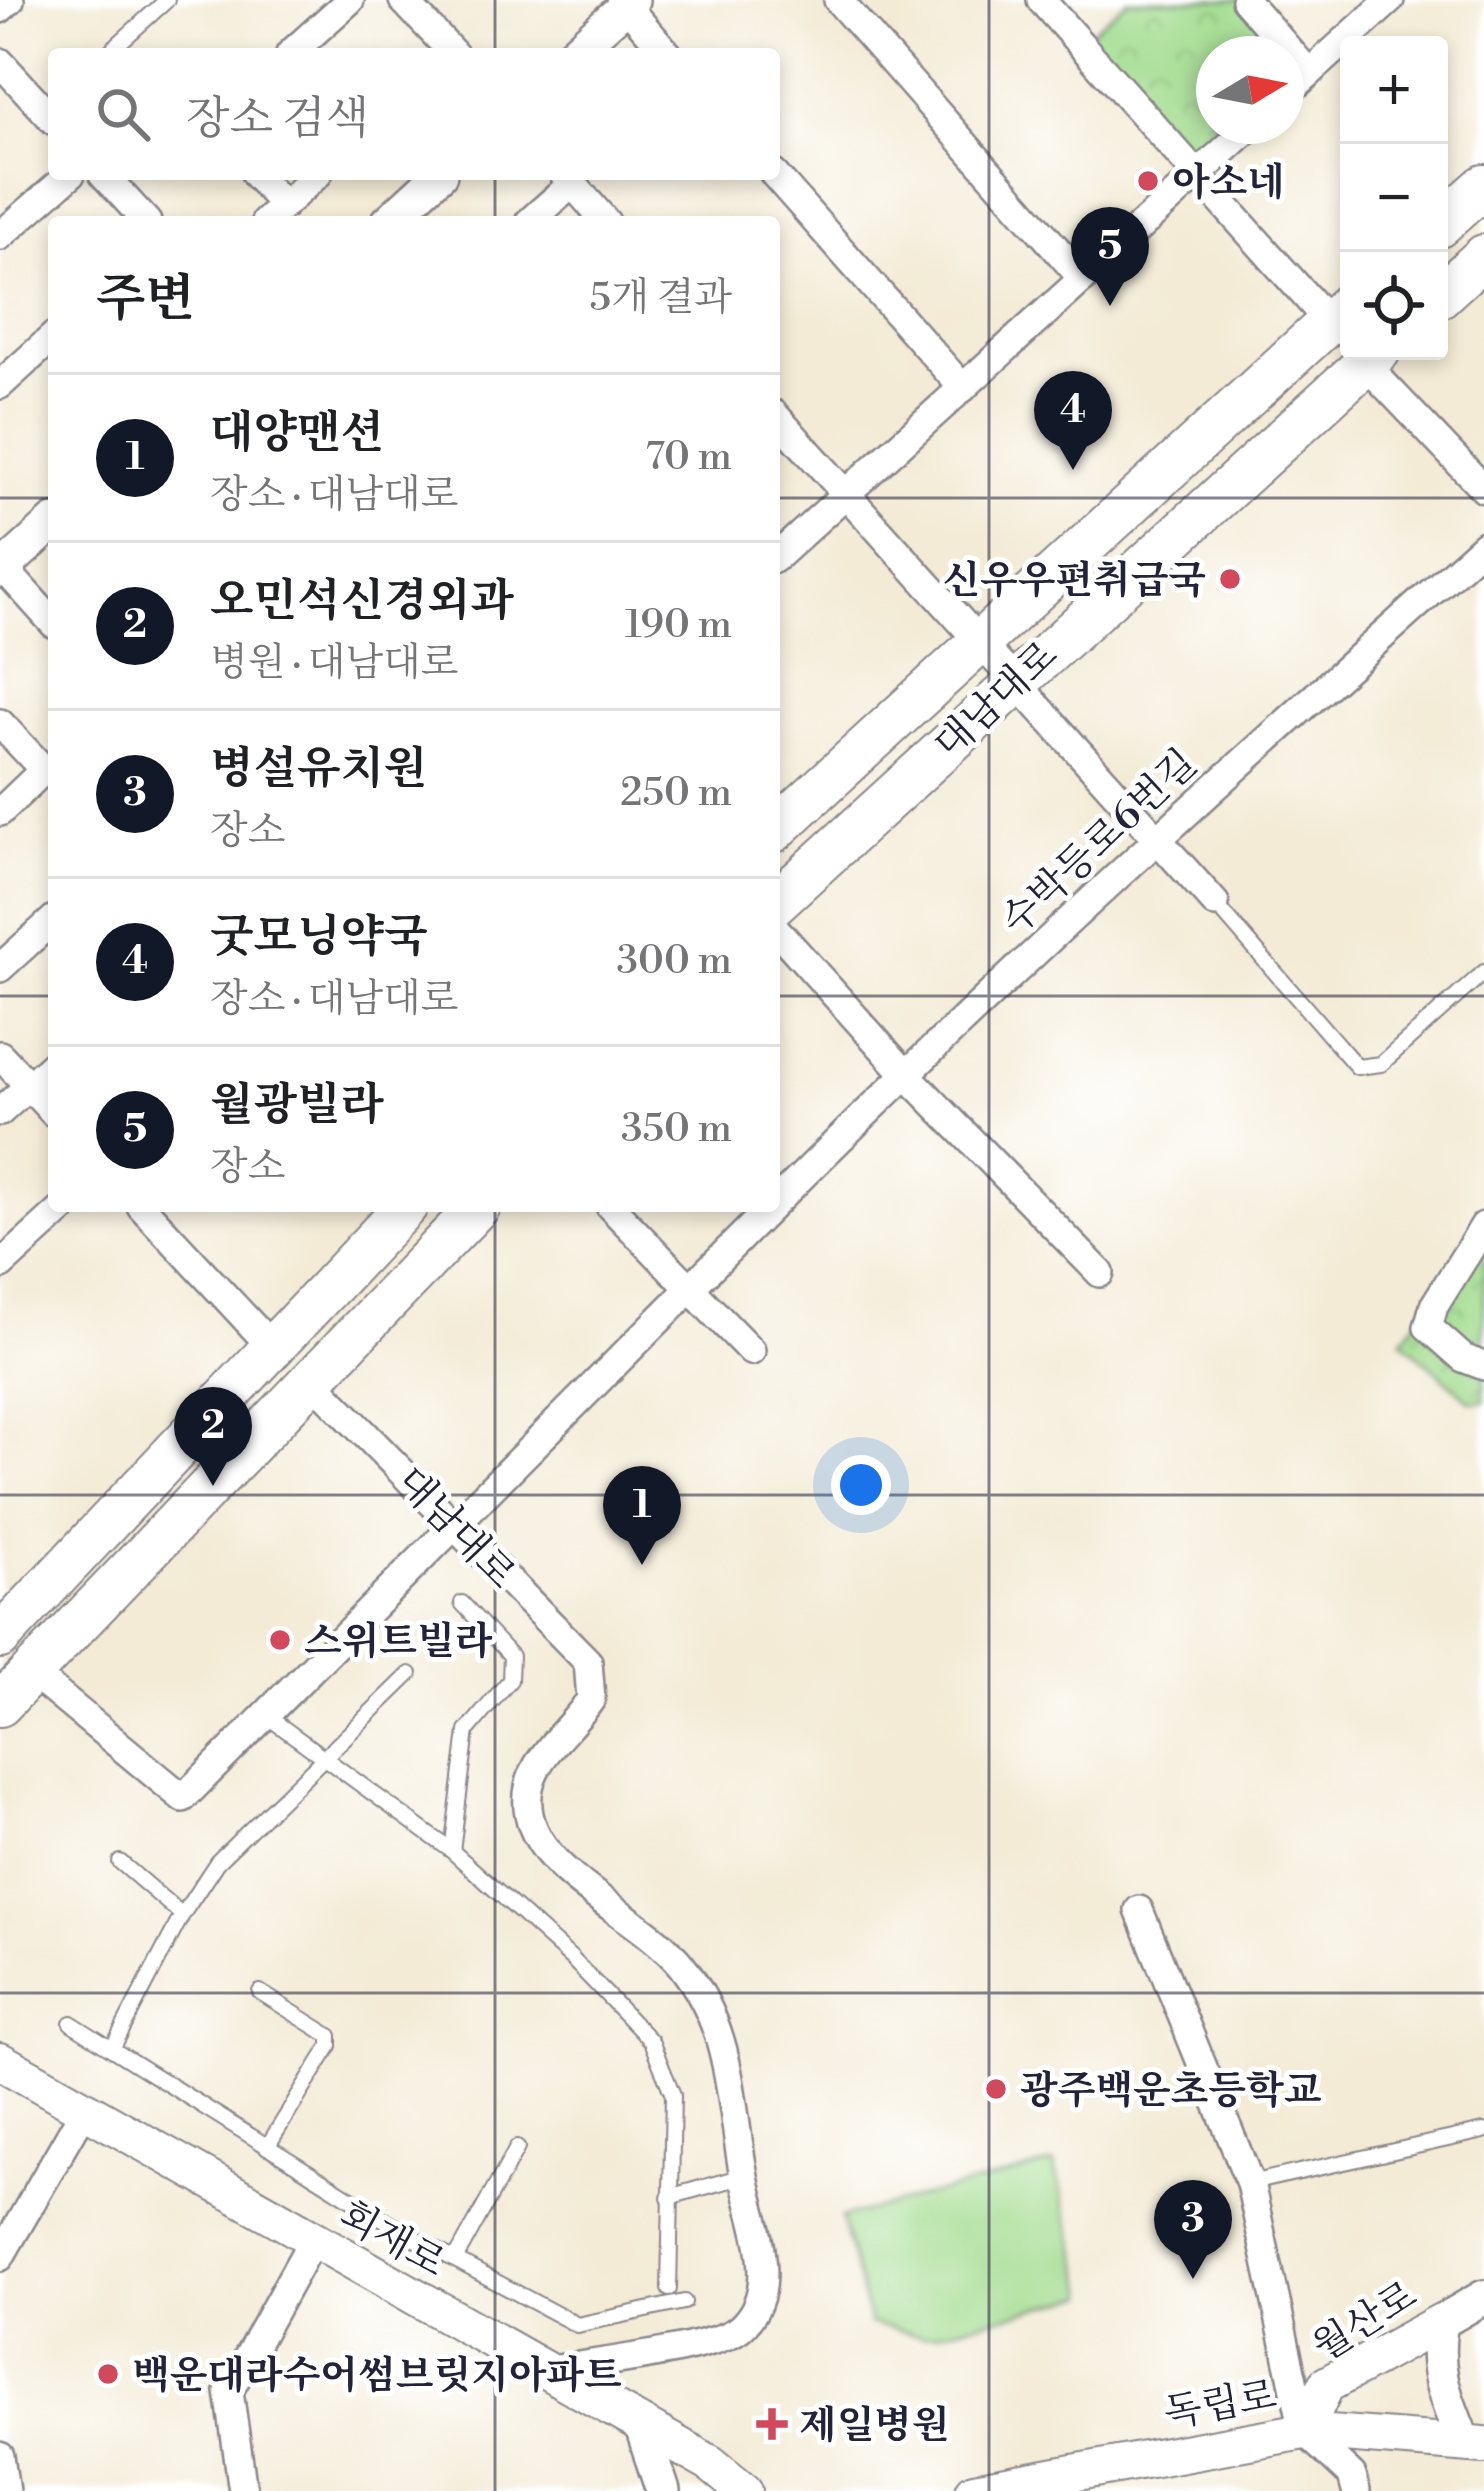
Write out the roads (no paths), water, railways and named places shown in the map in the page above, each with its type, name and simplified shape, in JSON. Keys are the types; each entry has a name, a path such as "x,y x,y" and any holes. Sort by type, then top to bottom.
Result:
{"main road":[{"path":"1448,218 1484,187"},
{"path":"1448,289 1484,256"},
{"name":"대남대로","path":"780,825 1339,313"},
{"name":"대남대로","path":"780,898 1369,360"},
{"path":"8,1614 274,1349 400,1212"},
{"path":"0,1705 473,1212"},
{"name":"회재로","path":"0,2061 711,2464 744,2491"},
{"name":"월산로","path":"1304,2431 1327,2386 1441,2322"},
{"name":"독립로","path":"974,2491 1304,2431 1474,2444"}],"street":[{"path":"0,9 10,0"},
{"path":"297,48 350,0"},
{"path":"404,0 447,48"},
{"path":"838,0 1083,279"},
{"path":"1041,0 1197,175 1339,313"},
{"path":"1245,0 1309,73"},
{"path":"1304,78 1390,0"},
{"path":"578,48 626,2 663,48"},
{"path":"0,62 48,108"},
{"path":"780,554 1231,144"},
{"path":"2,232 64,180"},
{"path":"108,180 141,216"},
{"path":"258,180 274,214 311,180"},
{"path":"394,216 434,180"},
{"path":"534,216 567,180"},
{"path":"569,180 601,216"},
{"path":"779,180 963,388"},
{"path":"0,385 48,341"},
{"path":"1375,360 1484,489"},
{"path":"780,421 1017,678 1215,903"},
{"path":"48,527 1,568 48,618"},
{"name":"수박등로6번길","path":"780,1198 905,1073 1159,837 1484,544"},
{"path":"0,723 44,770 0,812"},
{"path":"0,968 48,924"},
{"path":"780,934 905,1073 1100,1273"},
{"path":"0,1055 48,1107"},
{"path":"0,1112 48,1069"},
{"path":"0,1266 59,1212"},
{"path":"147,1212 274,1349"},
{"path":"616,1212 751,1351"},
{"name":"수박등로6번길","path":"31,1672 183,1798 766,1212"},
{"path":"1484,1226 1434,1306 1428,1327 1462,1358 1484,1366"},
{"name":"대남대로","path":"311,1379 588,1662 594,1681 592,1699 542,1756 529,1782 535,1836 552,1860 627,1914 681,1965 722,2045 738,2113 744,2176"},
{"path":"1139,1910 1250,2183 1304,2431 1352,2476 1356,2491"},
{"path":"0,2257 86,2107"},
{"path":"546,2372 725,2338 738,2330 749,2319 763,2278 763,2254 744,2176"},
{"path":"243,2491 229,2391 313,2241"},
{"name":"월산로","path":"1441,2322 1484,2297"},
{"path":"1441,2322 1435,2356 1441,2391 1474,2444"},
{"path":"641,2425 663,2491"},
{"path":"0,2456 5,2491"}],"lane":[{"path":"113,48 166,0"},
{"path":"1215,903 1358,1067 1381,1064 1484,972"},
{"path":"452,1851 467,1731 510,1680 511,1656 462,1603"},
{"path":"112,2049 182,1915 217,1862 410,1675"},
{"path":"264,1714 452,1851 572,1958 663,2059 675,2128 669,2289"},
{"path":"120,1862 182,1915"},
{"path":"260,1991 330,2036 330,2046 267,2147"},
{"path":"71,2023 267,2147 578,2325 684,2302"},
{"path":"1250,2183 1484,2131"},
{"path":"456,2258 518,2148"},
{"path":"669,2197 744,2176"}],"place":[{"name":"아소네","path":"1148,181"},
{"name":"월광빌라","path":"1110,306"},
{"name":"굿모닝약국","path":"1073,470"},
{"name":"신우우편취급국","path":"1230,579"},
{"name":"오민석신경외과","path":"213,1486"},
{"name":"대양맨션","path":"642,1565"},
{"name":"스위트빌라","path":"280,1640"},
{"name":"광주백운초등학교","path":"996,2089"},
{"name":"병설유치원","path":"1193,2279"},
{"name":"백운대라수어썸브릿지아파트","path":"108,2374"},
{"name":"제일병원","path":"772,2424"}]}
